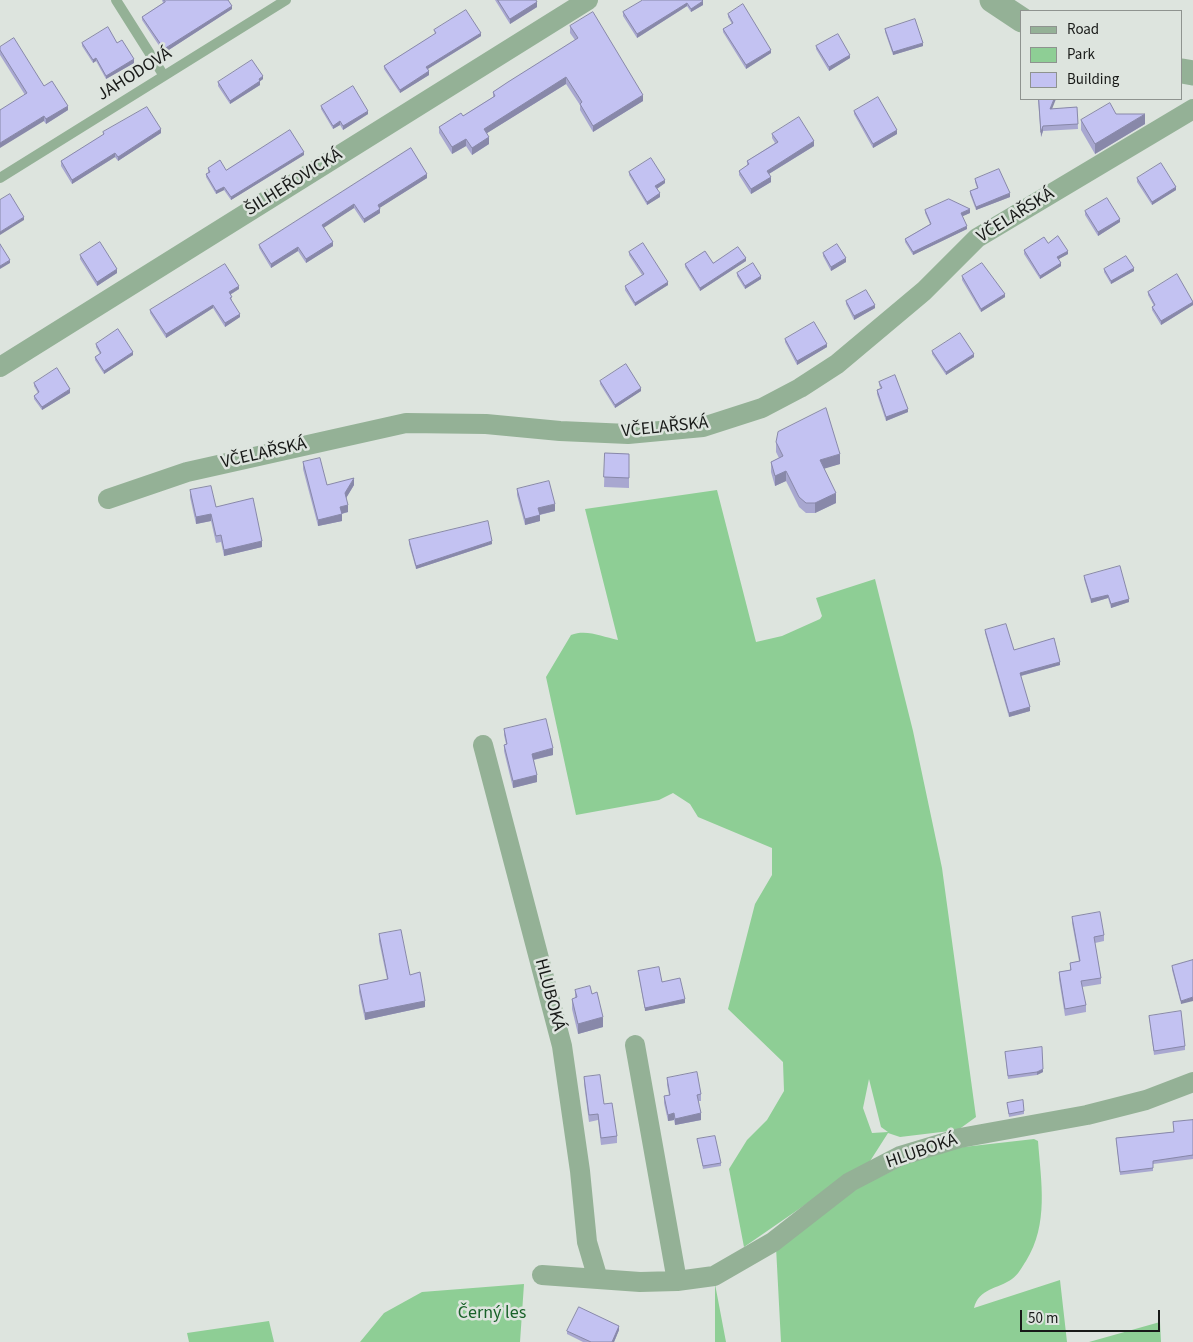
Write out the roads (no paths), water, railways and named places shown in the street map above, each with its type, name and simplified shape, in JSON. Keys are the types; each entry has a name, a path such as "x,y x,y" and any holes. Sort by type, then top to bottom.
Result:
{"street":[{"name":"ŠILHEŘOVICKÁ","path":"0,367 588,0"},
{"path":"992,0 1020,19"},
{"name":"VČELAŘSKÁ","path":"108,499 186,472 406,423 486,424 560,431 628,434 703,427 762,408 800,388 836,364 924,291 977,238 1193,109"},
{"name":"HLUBOKÁ","path":"483,745 562,1046 580,1171 587,1242 598,1279"},
{"path":"635,1045 678,1281"},
{"name":"HLUBOKÁ","path":"542,1275 640,1282 678,1281 714,1276 773,1242 850,1182 900,1156 960,1138 1087,1115 1146,1100 1193,1082"}],"lane":[{"path":"116,0 164,76"},
{"name":"JAHODOVÁ","path":"0,178 286,0"}],"park label":[{"name":"Černý les","path":"492,1314"}]}
